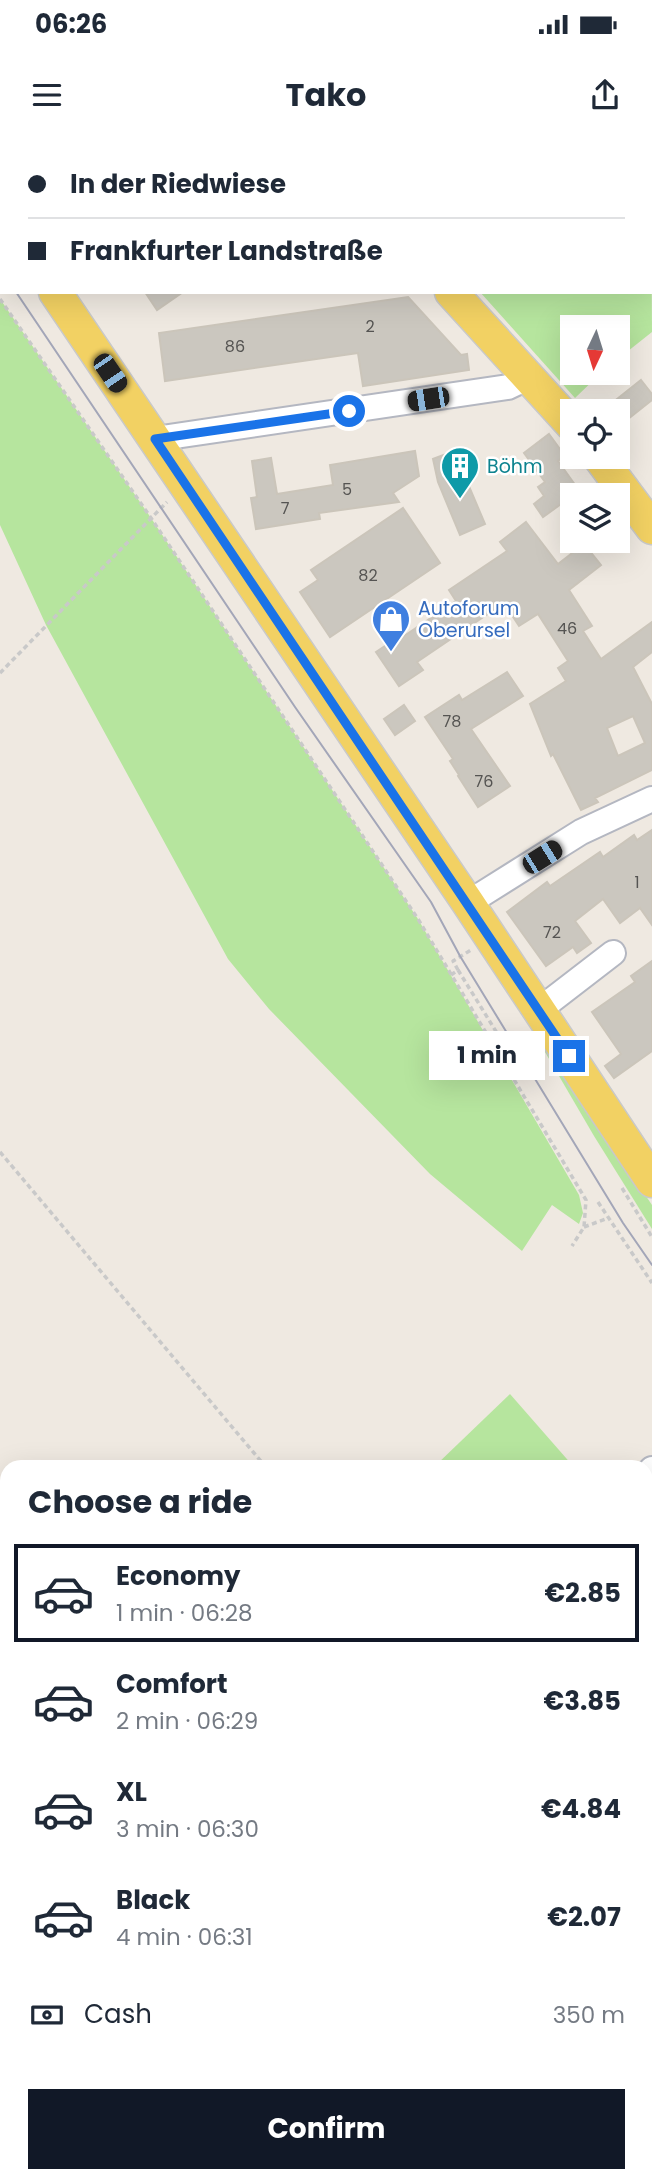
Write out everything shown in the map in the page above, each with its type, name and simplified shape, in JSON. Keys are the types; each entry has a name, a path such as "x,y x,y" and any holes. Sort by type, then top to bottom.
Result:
{"main road":[{"path":"56,294 468,903 642,1172"},
{"path":"452,294 560,412"},
{"path":"608,469 652,528"}],"street":[{"path":"155,439 508,387 529,377"},
{"path":"468,903 581,832 652,799"},
{"path":"539,1010 613,953"}],"path":[{"path":"0,299 151,518 418,919 586,1200 584,1227 572,1246"},
{"path":"0,673 186,485"},
{"path":"486,931 473,940 477,946 453,961 497,1033"},
{"path":"451,975 458,970"},
{"path":"0,1152 260,1460"},
{"path":"642,1172 652,1237"},
{"path":"598,1202 652,1283"},
{"path":"584,1227 608,1218"}],"green space":[{"path":"482,294 652,294 652,332 630,349 630,315 560,315 560,381"},
{"path":"0,299 151,518 418,919 579,1195 583,1213 579,1224 552,1205 522,1251 430,1174 269,1009 228,959 46,625 0,525"},
{"path":"563,385 589,385 575,398"},
{"path":"524,1016 652,1205 652,1229 594,1136"},
{"path":"510,1394 568,1460 441,1460"}],"building":[{"path":"146,294 180,294 157,310"},
{"path":"408,297 461,355 467,354 469,370 363,386 358,353 165,381 159,333"},
{"path":"641,380 652,394 652,400 630,417 630,399 617,399"},
{"path":"549,434 560,449 560,469 564,469 574,483 560,483 560,505 543,517 534,504 544,496 538,487 545,482 524,453"},
{"path":"415,451 419,476 393,493 399,502 319,513 320,519 256,529 251,498 257,497 252,461 271,458 277,494 333,485 330,465"},
{"name":"Böhm","path":"454,451 485,524 460,535 438,482 433,459"},
{"path":"403,508 440,563 330,637 300,592 318,580 311,570"},
{"path":"526,522 558,564 572,553 591,553 601,565 569,590 592,626 583,631 601,659 652,622 652,652 633,667 652,704 652,770 595,798 598,802 581,810 553,754 551,756 530,704 566,681 558,668 568,661 538,614 519,626 504,603 417,662 423,670 399,686 376,652 456,601 449,590 507,551 500,542","holes":["633,716 645,743 618,756 607,728"]},
{"path":"507,672 523,696 471,729 510,786 478,807 450,761 453,759 425,717 459,695 462,700"},
{"path":"404,705 415,721 395,735 384,719"},
{"path":"652,830 652,925 640,908 620,923 603,899 575,921 591,943 577,953 573,947 546,966 507,912 547,882 550,886 600,852 603,857 634,835 637,840"},
{"path":"652,961 652,1051 614,1078 605,1066 621,1054 592,1012 635,982 631,976"}],"tram line":[{"path":"17,294 295,707 431,902 460,956 623,1223 652,1265"}],"place":[{"name":"Böhm","path":"460,500"},
{"name":"Autoforum Oberursel","path":"391,653"}],"route":[{"path":"349,411 155,439 569,1056"}]}
